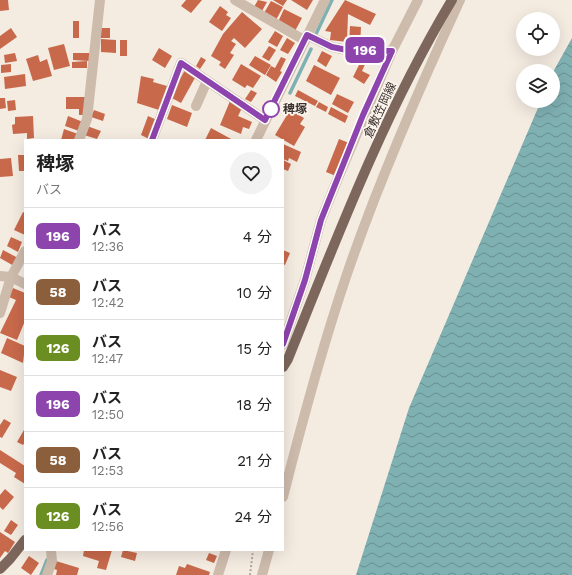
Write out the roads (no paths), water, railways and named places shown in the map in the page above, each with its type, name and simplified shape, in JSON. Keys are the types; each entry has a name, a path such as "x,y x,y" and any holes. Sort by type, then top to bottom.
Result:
{"main road":[{"name":"倉敷笠岡線","path":"284,365 288,359 349,209 399,98 433,32 452,0"},
{"path":"0,569 24,541"}],"street":[{"path":"79,139 87,119 100,0"},
{"path":"236,0 306,38 332,47 347,50 392,51"},
{"path":"256,139 325,0"},
{"path":"284,341 305,280 321,220 363,115 392,51 418,0"},
{"path":"284,493 313,379 347,272 393,151 460,0"},
{"path":"433,32 439,35 441,42"},
{"path":"152,139 181,63 265,120"},
{"path":"196,106 207,81"},
{"path":"0,313 11,277 24,253"},
{"path":"0,276 11,277 24,284"},
{"path":"47,575 52,561 50,551"},
{"path":"218,575 226,551"},
{"path":"262,575 269,551"}],"water":[{"path":"572,38 572,575 356,575 409,408 538,108 560,108 560,64 557,64"}],"waterway":[{"path":"316,34 332,0"},
{"path":"290,93 311,49"},
{"path":"41,575 47,560"}],"place":[{"name":"稗塚","path":"271,109"}]}
